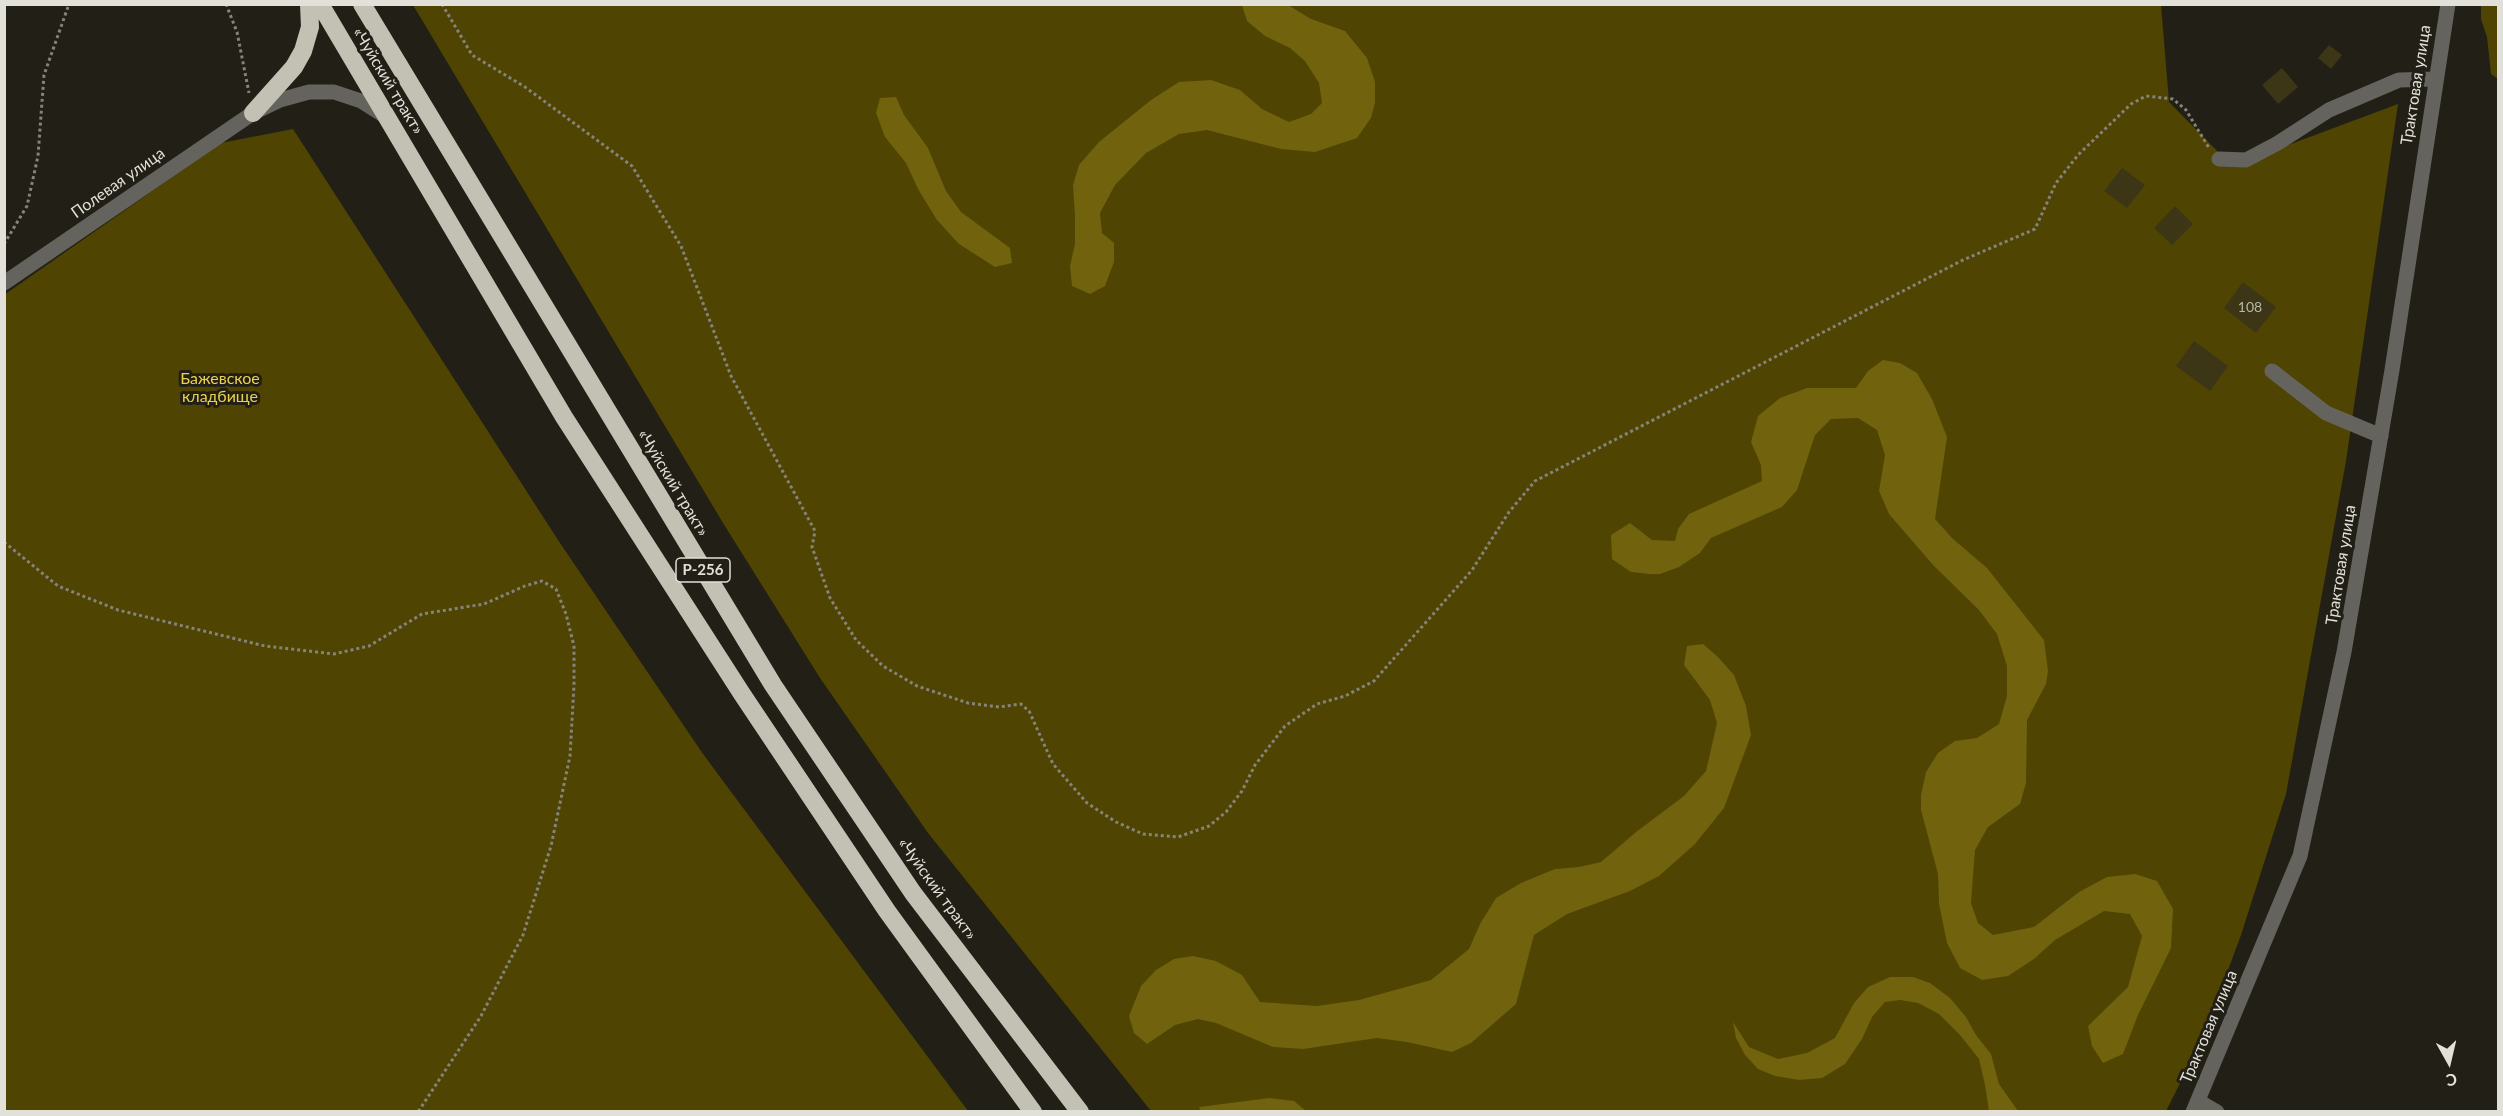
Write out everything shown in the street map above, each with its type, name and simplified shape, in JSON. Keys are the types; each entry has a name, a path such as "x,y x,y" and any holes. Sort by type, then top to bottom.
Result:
{"highway":[{"path":"253,113 294,67 303,51 310,27 309,4"},
{"name":"«Чуйский тракт»","path":"320,4 564,417 742,694 886,911 1033,1112"},
{"name":"«Чуйский тракт»","path":"362,4 773,685 913,893 1080,1112"}],"street":[{"name":"Трактовая улица","path":"2195,1106 2300,856 2344,652 2381,436 2448,4"},
{"path":"2219,159 2246,160 2329,110 2398,80 2435,79"},
{"name":"Полевая улица","path":"4,284 253,113 294,95 324,91 351,97 388,118"},
{"path":"2272,371 2326,413 2381,436"},
{"path":"2195,1106 2217,1112"}],"path":[{"path":"4,244 27,206 38,156 44,75 69,4"},
{"path":"226,4 237,32 253,113"},
{"path":"442,4 472,55 525,87 632,166 681,246 731,376 815,531 812,547 830,598 856,640 883,666 917,686 968,703 999,707 1021,704 1029,711 1053,764 1086,803 1116,822 1143,834 1178,837 1209,826 1226,812 1242,791 1255,765 1285,726 1317,704 1345,696 1374,681 1472,570 1509,512 1535,481 1963,260 2035,229 2055,183 2078,156 2132,104 2146,96 2173,99 2186,110 2208,147 2219,159"},
{"path":"4,542 58,586 118,610 265,646 334,654 369,646 422,614 484,604 542,581 556,589 566,614 574,646 574,685 570,756 551,846 523,935 482,1016 418,1112"}],"green space":[{"path":"413,5 2161,5 2169,102 2232,166 2398,104 2346,461 2286,794 2241,935 2203,1038 2166,1111 1151,1111 928,833 820,678 723,523"},
{"path":"2481,5 2498,5 2498,79 2491,74 2487,37 2481,19"},
{"name":"Бажевское кладбище","path":"293,129 558,540 703,754 968,1111 5,1111 4,295 221,143"}],"shaded area":[{"path":"1242,5 1288,5 1311,19 1345,31 1367,58 1375,82 1375,103 1371,118 1357,138 1315,152 1281,149 1207,130 1179,134 1146,153 1115,185 1100,213 1102,233 1114,243 1114,262 1105,286 1090,294 1072,286 1070,266 1075,244 1073,185 1079,165 1099,142 1151,100 1179,82 1211,80 1240,90 1262,109 1289,122 1311,114 1322,103 1319,83 1305,61 1290,48 1265,36 1247,21"},
{"path":"896,97 904,115 928,148 946,191 961,212 1010,248 1012,263 995,267 959,244 937,220 918,189 906,163 885,137 876,113 880,98"},
{"path":"1883,360 1900,363 1917,373 1932,399 1947,437 1935,519 1952,538 1987,568 2044,640 2048,671 2046,684 2027,720 2026,783 2020,804 1988,827 1975,850 1971,903 1978,923 1993,935 2034,927 2079,892 2107,877 2135,874 2157,881 2173,909 2171,948 2138,1015 2123,1054 2103,1063 2092,1046 2088,1026 2128,987 2142,936 2130,914 2104,911 2055,940 2034,959 2008,976 1982,980 1960,968 1947,943 1939,904 1938,874 1921,810 1921,795 1926,772 1938,753 1955,741 1977,738 1999,724 2007,696 2007,666 1997,634 1979,610 1933,565 1889,514 1879,491 1885,455 1877,430 1858,418 1831,419 1815,435 1797,490 1782,507 1711,538 1700,553 1679,567 1660,574 1631,572 1612,559 1611,535 1630,523 1652,540 1675,541 1678,529 1689,514 1762,481 1761,465 1751,442 1758,416 1780,398 1807,388 1856,388 1868,371"},
{"path":"1703,644 1734,675 1746,706 1751,735 1724,808 1695,844 1659,876 1630,891 1567,914 1534,935 1516,1004 1471,1043 1452,1052 1377,1038 1303,1049 1273,1047 1216,1023 1198,1019 1175,1025 1147,1044 1134,1033 1129,1016 1141,986 1156,970 1174,959 1193,956 1216,961 1242,975 1260,1002 1317,1006 1359,1000 1431,980 1469,949 1480,924 1496,898 1521,883 1555,869 1601,862 1684,796 1706,771 1717,723 1710,700 1684,665 1687,646"},
{"path":"1890,977 1913,977 1930,983 1950,998 1991,1054 1999,1084 2018,1111 1989,1111 1979,1059 1939,1014 1918,1003 1900,1000 1885,1002 1872,1017 1862,1039 1845,1064 1822,1078 1799,1080 1775,1076 1758,1069 1745,1055 1736,1038 1733,1022 1749,1047 1778,1059 1807,1053 1835,1038 1854,1003 1868,987"},
{"path":"1269,1098 1294,1101 1306,1111 1201,1112 1199,1107"}],"building":[{"path":"2329,45 2342,55 2331,69 2318,58"},
{"path":"2282,68 2298,87 2278,104 2262,85"},
{"path":"2122,168 2145,185 2127,208 2104,191"},
{"path":"2175,206 2193,224 2172,245 2154,228"},
{"path":"2243,282 2276,307 2256,333 2224,308"},
{"path":"2194,341 2228,366 2210,391 2176,366"}]}
